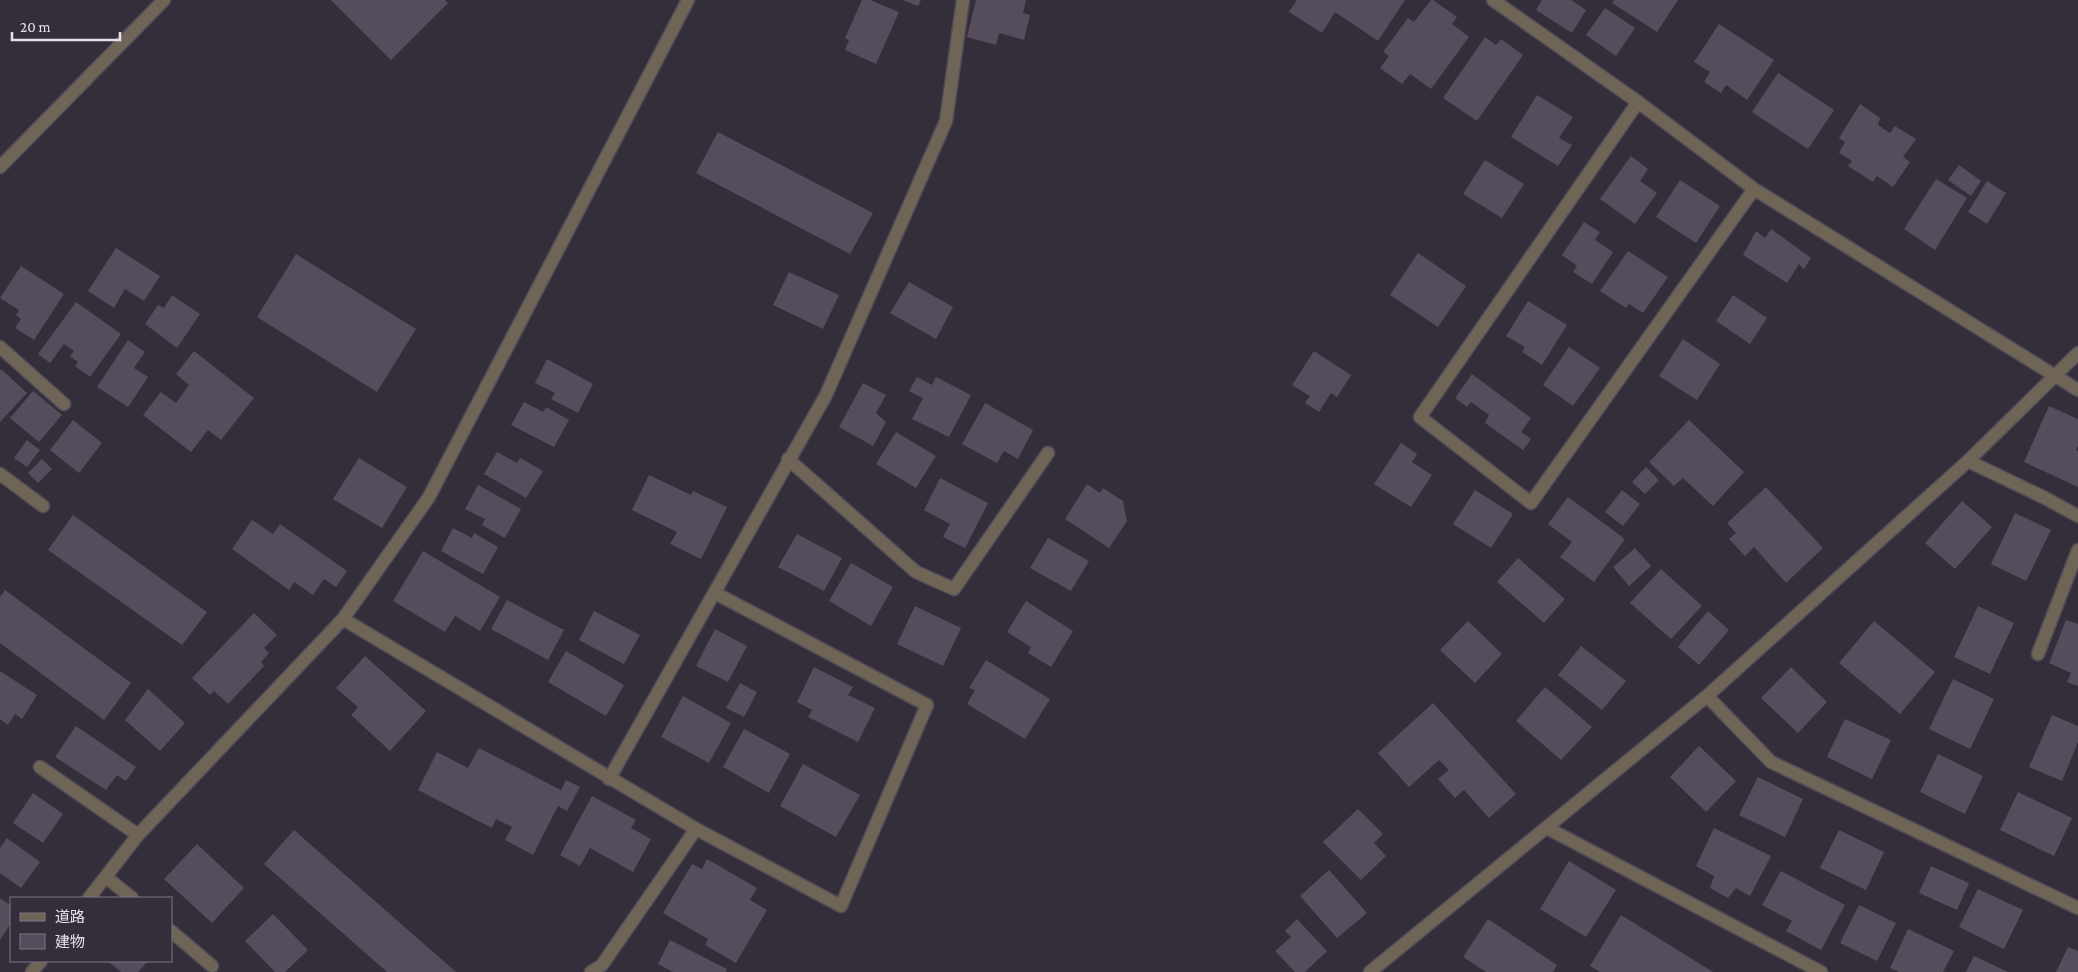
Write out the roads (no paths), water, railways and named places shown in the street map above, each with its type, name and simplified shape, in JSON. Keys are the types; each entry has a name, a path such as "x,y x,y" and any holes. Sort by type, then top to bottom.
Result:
{"street":[{"path":"0,167 164,0"},
{"path":"90,897 138,835 344,619 429,497 688,0"},
{"path":"609,778 826,394 946,121 963,0"},
{"path":"1493,0 1638,102 1754,190 2078,390"},
{"path":"1638,102 1420,416 1531,503 1754,190"},
{"path":"0,347 64,404"},
{"path":"1370,972 1707,696 1968,460 2078,353"},
{"path":"788,459 916,572 954,589 1048,453"},
{"path":"1968,460 2078,516"},
{"path":"0,474 43,506"},
{"path":"2038,654 2078,550"},
{"path":"344,619 696,829 841,906 927,705 715,593"},
{"path":"1707,696 1771,762 2078,908"},
{"path":"40,767 138,835"},
{"path":"1547,828 1821,972"},
{"path":"591,972 602,965 696,829"},
{"path":"106,877 131,897"},
{"path":"172,932 212,966"},
{"path":"32,972 40,962"}]}
